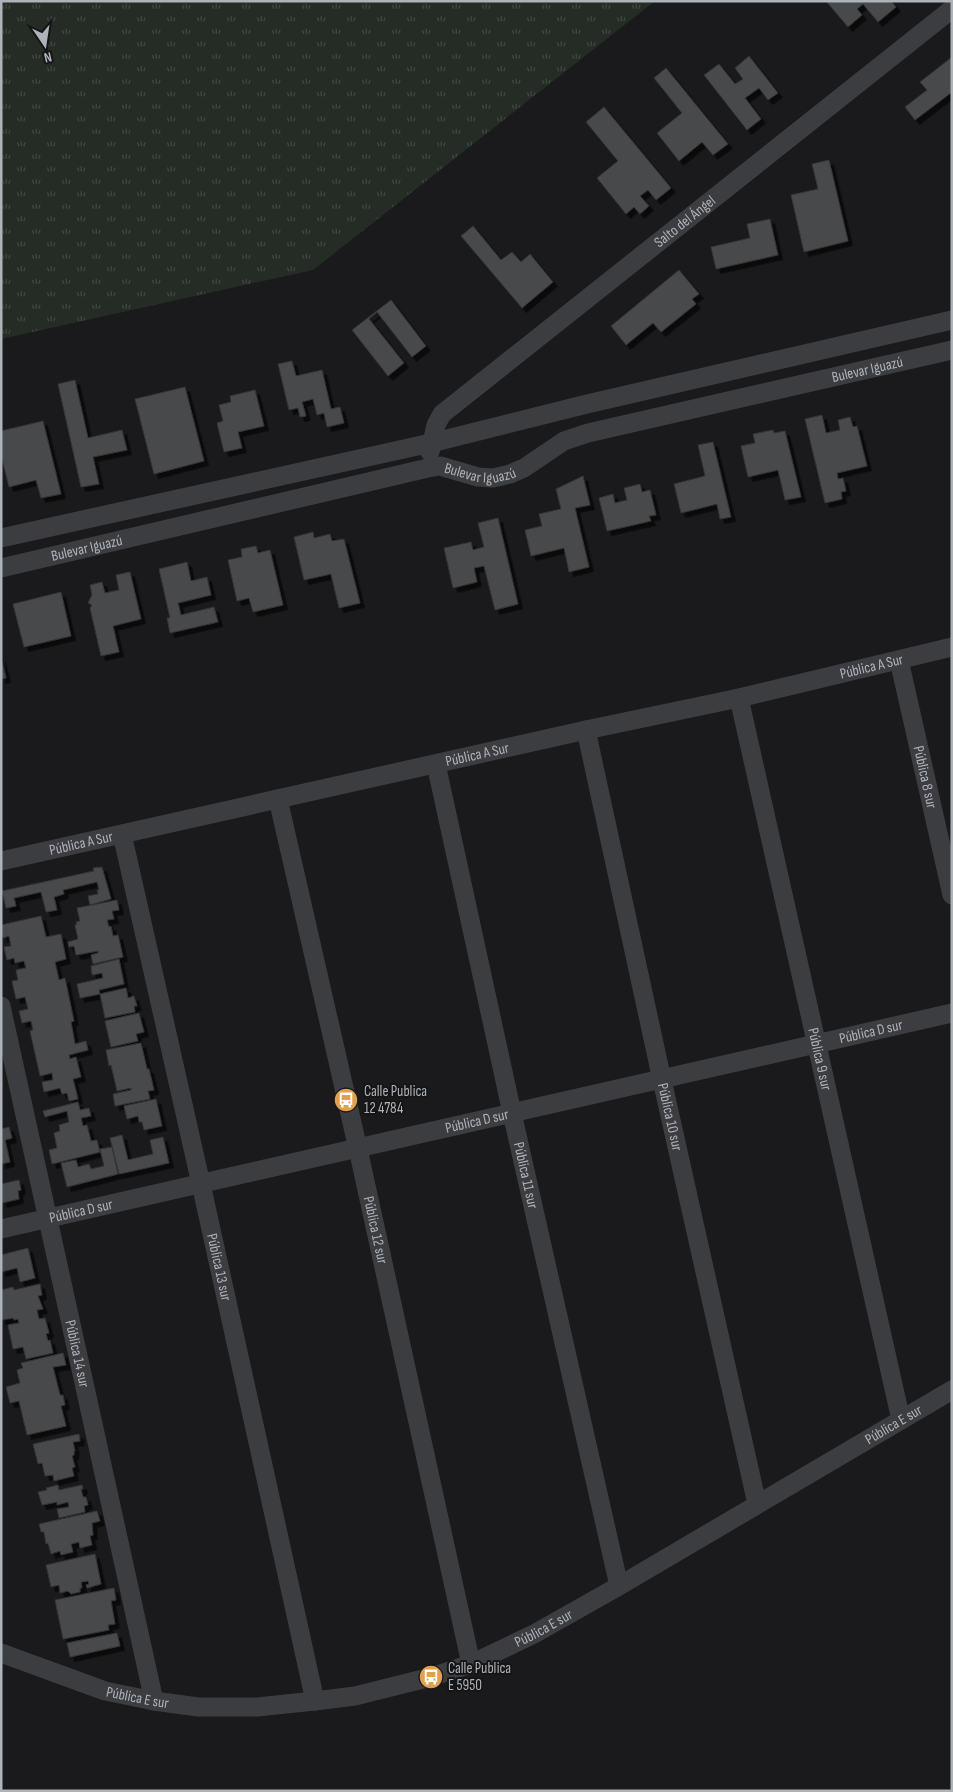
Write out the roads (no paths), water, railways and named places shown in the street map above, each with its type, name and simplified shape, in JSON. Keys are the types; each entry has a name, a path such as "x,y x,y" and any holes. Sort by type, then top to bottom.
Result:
{"street":[{"name":"Salto del Ángel","path":"428,468 431,443 436,424 442,414 952,9"},
{"name":"Bulevar Iguazú","path":"1,538 431,443 596,401 951,325"},
{"name":"Bulevar Iguazú","path":"1,568 428,468 440,466 478,477 493,478 524,468 564,441 588,433 952,350"},
{"path":"555,412 564,430 564,441"},
{"name":"Pública A Sur","path":"1,861 586,730 739,698 952,647"},
{"name":"Pública 8 sur","path":"899,660 952,895"},
{"name":"Pública 9 sur","path":"739,698 901,1420"},
{"name":"Pública 10 sur","path":"586,730 757,1504"},
{"name":"Pública 11 sur","path":"436,764 512,1113 619,1586"},
{"name":"Pública 12 sur","path":"278,799 358,1149 471,1664"},
{"name":"Pública 13 sur","path":"122,834 315,1701"},
{"name":"Pública 14 sur","path":"1,1006 154,1701"},
{"name":"Pública D sur","path":"1,1229 952,1013"},
{"name":"Pública E sur","path":"1,1653 106,1691 154,1701 198,1707 257,1707 355,1696 396,1687 471,1664 534,1634 952,1390"}],"place":[{"name":"Calle Publica 12 4784","path":"346,1100"},
{"name":"Calle Publica E 5950","path":"431,1677"}]}
